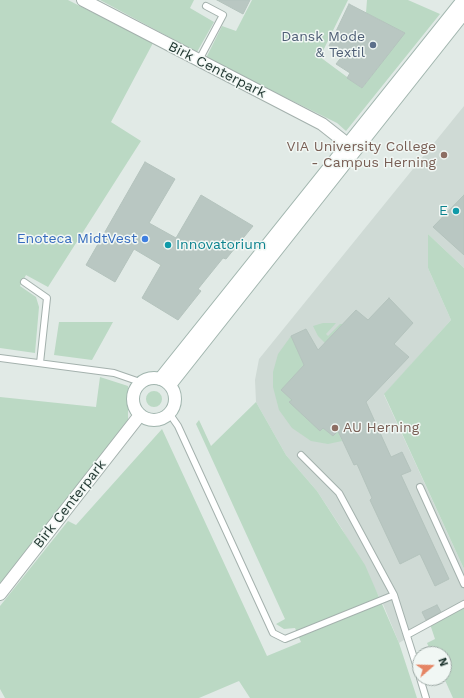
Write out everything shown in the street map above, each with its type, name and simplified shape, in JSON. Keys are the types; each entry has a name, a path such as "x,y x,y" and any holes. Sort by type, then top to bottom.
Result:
{"street":[{"name":"Birk Centerpark","path":"83,0 322,124 352,147"},
{"path":"352,147 463,0"},
{"path":"165,382 352,147 464,13"},
{"path":"146,379 165,382 174,392 175,399 169,413 163,418 155,420 147,419 140,415 134,408 132,399 134,390 140,382 146,379"},
{"name":"Birk Centerpark","path":"0,594 140,415"}],"lane":[{"path":"199,60 223,14 206,6"},
{"path":"24,282 47,298 40,363"},
{"path":"0,358 114,373 140,382"},
{"path":"169,413 178,426 273,633 285,639 394,595"},
{"path":"301,455 339,493 394,595 412,652"},
{"path":"420,487 464,584"},
{"path":"407,635 464,604"},
{"path":"422,686 426,698"}],"shaded area":[{"name":"AU Herning","path":"464,106 464,268 428,234 428,268 451,320 384,395 464,569 464,603 399,643 383,604 342,529 317,491 286,455 256,402 255,380 259,359"}],"green space":[{"path":"0,0 68,0 153,43 111,122 141,141 48,287 26,275 20,286 36,297 39,307 35,353 0,348"},
{"path":"100,0 194,0 190,8 214,22 197,52"},
{"path":"252,0 348,0 320,57 362,88 404,33 366,13 367,0 408,0 440,14 346,131 337,123 206,58 222,26 236,31"},
{"path":"428,234 464,268 464,569 384,394 451,320 428,268"},
{"path":"59,322 113,322 92,360 54,355"},
{"path":"323,323 336,323 326,334 328,336 340,324 343,324 325,343 318,336 313,326"},
{"path":"291,336 304,365 281,390 292,400 290,402 333,436 338,431 342,441 328,444 311,441 292,428 279,410 273,387 273,372 278,354"},
{"path":"100,377 128,386 128,420 0,584 0,397 96,407"},
{"path":"154,391 161,396 162,399 157,406 154,407 147,402 146,399 151,392"},
{"path":"256,402 286,455 317,491 365,565 399,643 417,698 250,698 239,681 199,698 5,698 0,689 0,606 68,521 76,525 162,429 267,656 301,642 295,628 284,629 276,624 285,619 196,424 199,420 211,446"},
{"path":"464,603 464,698 453,698 448,686 452,686 452,646 428,646 427,643 435,639 430,624"}],"building":[{"path":"217,0 250,0 243,14"},
{"name":"Dansk Mode & Textil","path":"349,4 405,33 362,88 347,78 350,73 336,64 343,55 329,46"},
{"name":"Innovatorium","path":"145,162 175,179 149,223 176,238 201,195 253,226 226,259 223,258 198,289 201,291 178,320 142,298 161,265 134,249 115,282 86,265"},
{"name":"E","path":"464,195 464,255 433,227"},
{"path":"389,298 413,323 394,344 409,357 366,402 391,457 402,452 411,471 401,475 449,579 435,586 420,554 400,564 370,500 372,498 357,464 354,465 338,431 333,436 323,428 320,431 289,402 292,400 281,390 304,365 291,336 306,329 318,350 356,310 368,320"},
{"path":"437,605 441,612 426,620 422,612"}],"place":[{"name":"Dansk Mode & Textil","path":"373,45"},
{"name":"VIA University College - Campus Herning","path":"444,155"},
{"name":"E","path":"456,211"},
{"name":"Enoteca MidtVest","path":"145,239"},
{"name":"Innovatorium","path":"168,245"},
{"name":"AU Herning","path":"335,428"}]}
